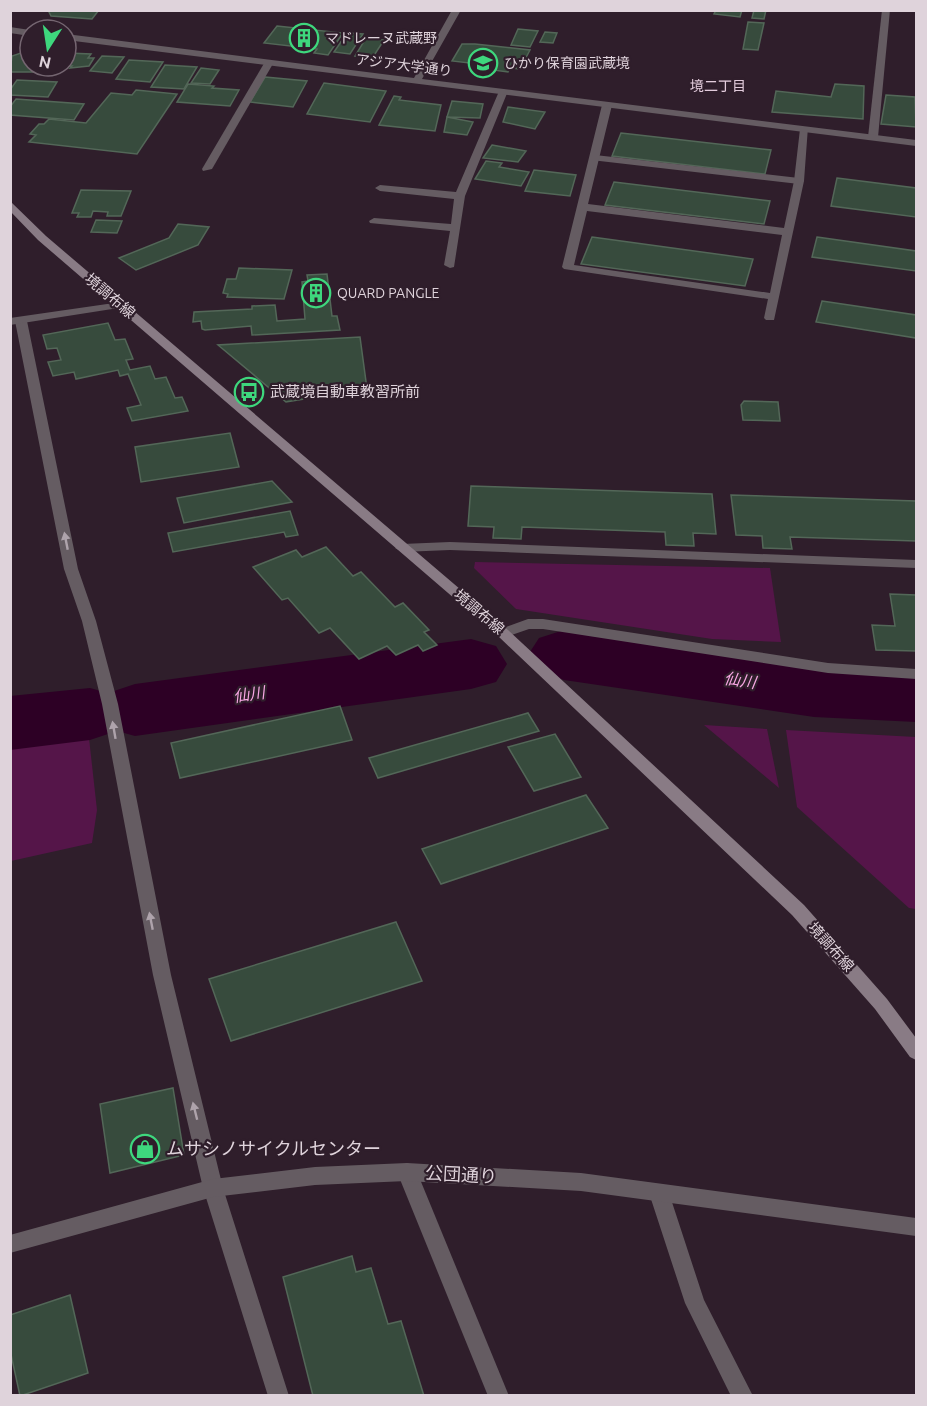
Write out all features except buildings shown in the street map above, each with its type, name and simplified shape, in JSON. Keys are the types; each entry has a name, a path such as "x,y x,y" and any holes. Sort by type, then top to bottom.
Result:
{"main road":[{"name":"境調布線","path":"10,204 42,238 503,633 798,910 874,996 916,1052"}],"street":[{"path":"417,80 457,10"},
{"path":"873,137 886,10"},
{"name":"アジア大学通り","path":"78,38 916,142"},
{"path":"207,169 269,62"},
{"path":"450,265 460,196 503,91"},
{"path":"608,105 568,267 775,297"},
{"path":"770,318 799,181 805,129"},
{"path":"595,158 799,181"},
{"path":"380,188 460,196"},
{"path":"583,207 787,232"},
{"path":"374,221 455,228"},
{"path":"121,305 16,322 71,569 89,621 110,704 162,975 213,1188 279,1395"},
{"path":"402,548 450,546 916,564"},
{"path":"503,633 528,624 543,624 828,668 916,674"},
{"path":"407,1172 499,1395"},
{"name":"公団通り","path":"10,1244 213,1188 315,1176 407,1172 581,1182 916,1227"},
{"path":"659,1193 695,1303 743,1395"}],"shaded area":[{"path":"475,562 770,568 781,642 712,639 516,609 474,568"},
{"path":"87,720 97,810 92,843 11,861 11,731"},
{"path":"704,725 767,729 779,788"},
{"path":"786,730 916,737 916,909 909,908 797,807"}],"waterway":[{"name":"仙川","path":"564,655 814,691 916,696"},
{"name":"仙川","path":"135,710 471,664"},
{"name":"仙川","path":"10,723 90,714"}],"place":[{"name":"マドレーヌ武蔵野","path":"304,38"},
{"name":"ひかり保育園武蔵境","path":"483,63"},
{"name":"QUARD PANGLE","path":"316,293"},
{"name":"武蔵境自動車教習所前","path":"249,392"},
{"name":"ムサシノサイクルセンター","path":"145,1149"}],"district":[{"name":"境二丁目","path":"718,86"}]}
